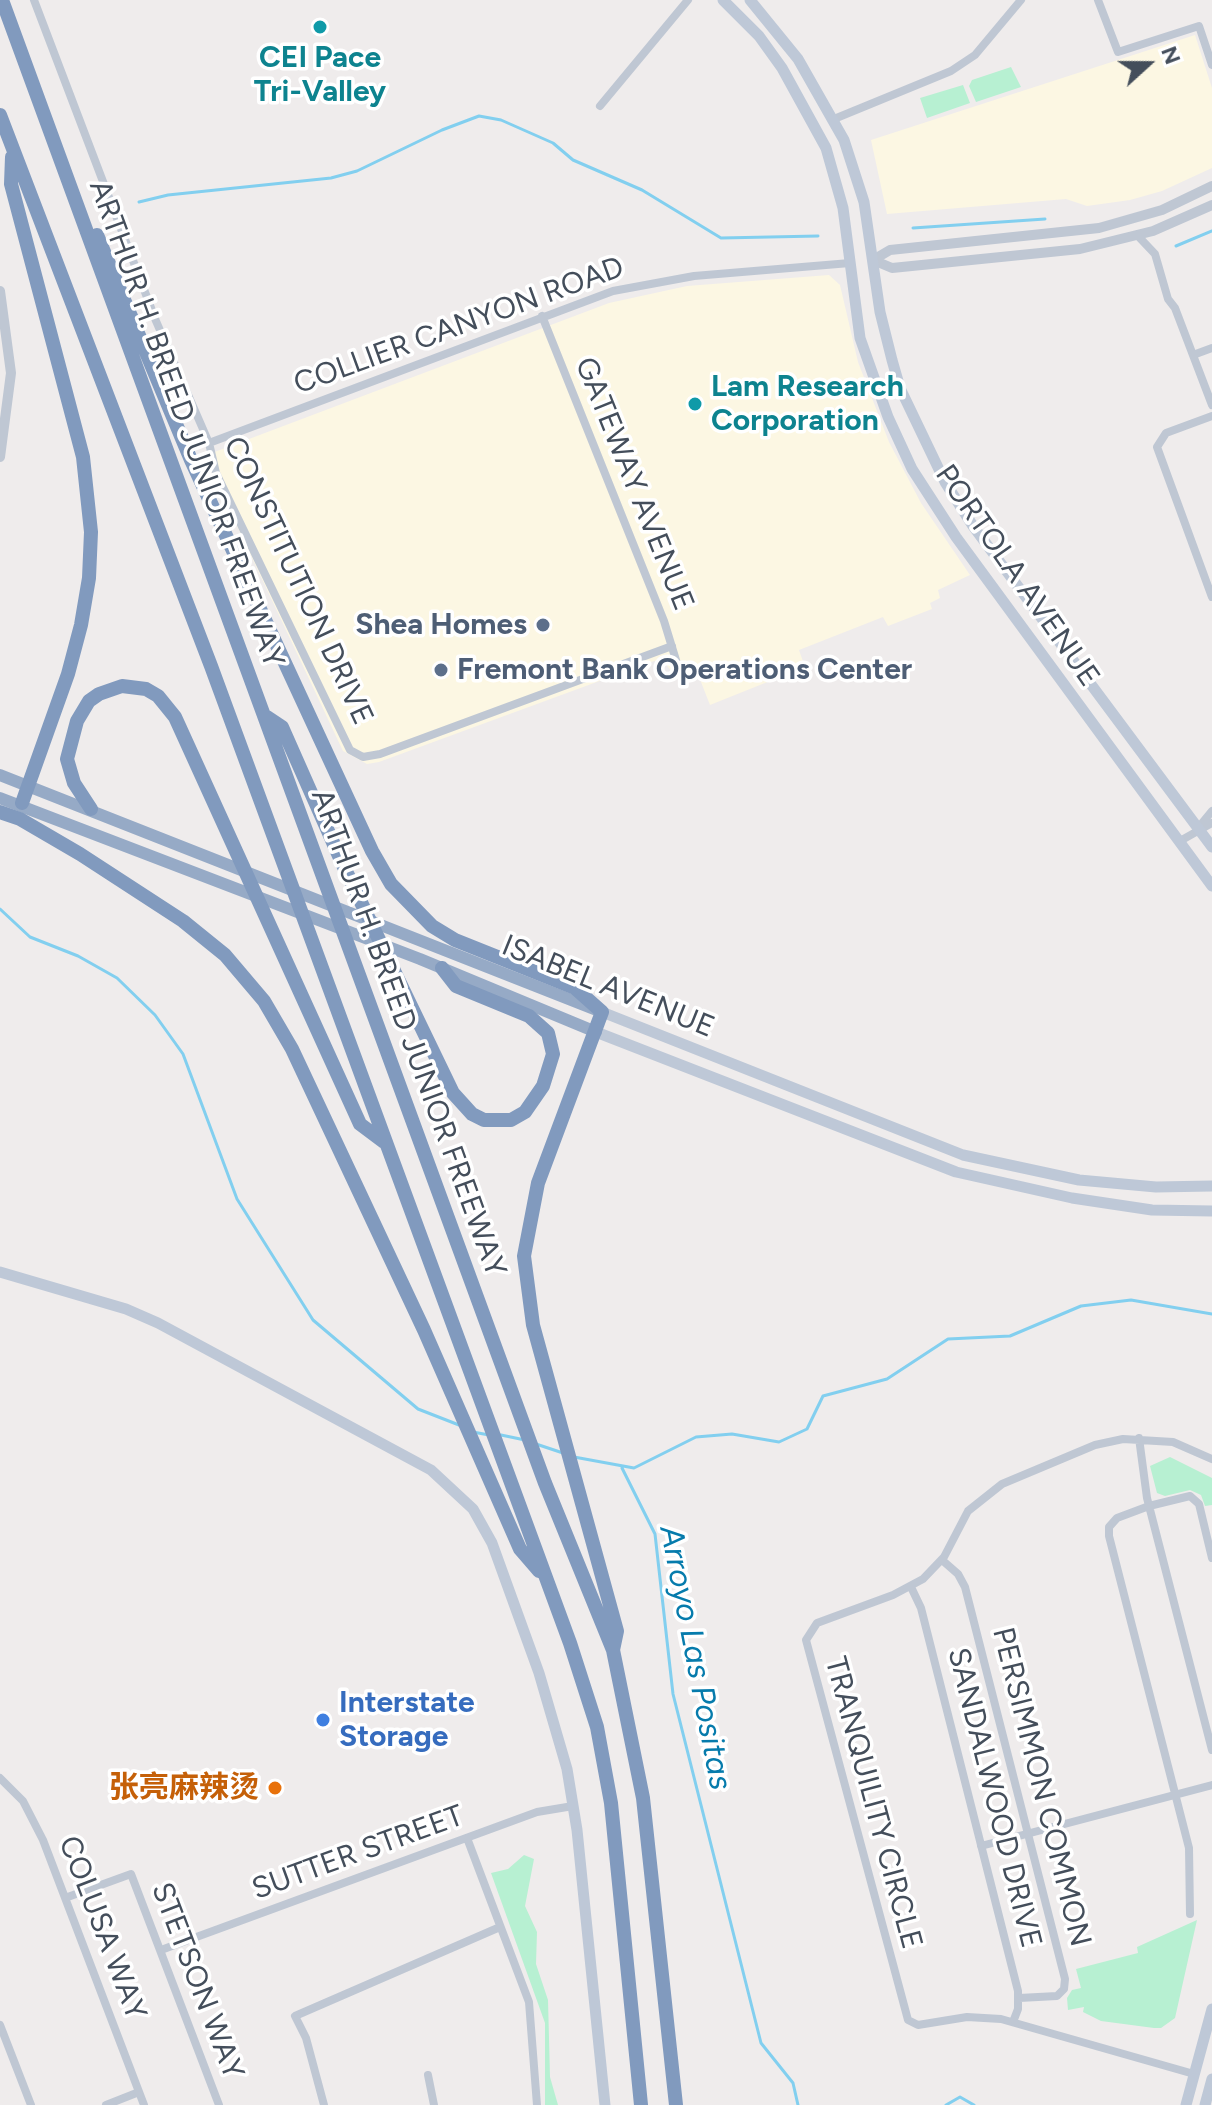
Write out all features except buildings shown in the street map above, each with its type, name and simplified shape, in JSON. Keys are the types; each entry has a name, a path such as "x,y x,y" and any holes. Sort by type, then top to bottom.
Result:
{"highway":[{"name":"ARTHUR H. BREED JUNIOR FREEWAY","path":"2,0 545,1483 613,1650 643,1798 676,2105"},
{"name":"ARTHUR H. BREED JUNIOR FREEWAY","path":"0,115 211,666 384,1142 510,1473 579,1671 605,1767 641,2105"},
{"path":"12,148 11,184 83,457 91,532 89,578 81,625 68,674 26,783 22,803"},
{"path":"76,205 90,217 191,460 372,851 391,884 432,926 455,940 575,988 602,1012 538,1183 526,1231 527,1301 617,1631 613,1650"},
{"path":"91,809 74,783 67,759 77,721 89,701 99,694 122,686 146,689 158,696 175,717 360,1124 384,1142"},
{"path":"267,717 282,727 343,865 453,1093 472,1114 484,1120 511,1120 525,1112 543,1086 553,1054 548,1033 529,1016 456,986 442,968"},
{"name":"ISABEL AVENUE","path":"0,775 602,1012"},
{"name":"ISABEL AVENUE","path":"0,798 22,803 420,959 596,1032"},
{"path":"0,812 20,819 80,854 183,921 225,955 264,1001 297,1058 455,1400 520,1549 545,1578"}],"main road":[{"name":"PORTOLA AVENUE","path":"723,0 770,50 816,127 839,188 860,338 888,417 912,469 956,537 1212,886"},
{"name":"PORTOLA AVENUE","path":"750,0 798,59 834,119 859,182 883,326 900,388 945,482 983,539 1212,847"},
{"name":"COLLIER CANYON ROAD","path":"850,263 873,260"},
{"name":"ISABEL AVENUE","path":"602,1012 963,1155 1079,1180 1156,1187 1212,1186"},
{"name":"ISABEL AVENUE","path":"596,1032 956,1172 1072,1198 1152,1210 1212,1211"},
{"path":"0,1272 142,1315 414,1459 460,1494 483,1526 503,1572 549,1704 573,1806 605,2105"},
{"path":"1186,2105 1212,2009"},
{"path":"1205,2105 1212,2079"}],"street":[{"name":"CONSTITUTION DRIVE","path":"34,0 156,321 209,443 216,473 345,743 356,755 380,754 672,646"},
{"path":"600,106 688,0"},
{"path":"834,119 939,77 963,64 1021,0"},
{"path":"1098,0 1118,52 1199,26 1212,65"},
{"name":"COLLIER CANYON ROAD","path":"873,260 890,250 1056,235 1099,228 1162,210 1212,186"},
{"name":"COLLIER CANYON ROAD","path":"873,260 892,268 1035,255 1137,235 1212,205"},
{"path":"1137,235 1151,247 1168,299 1175,308 1212,405"},
{"name":"COLLIER CANYON ROAD","path":"209,443 613,291 665,279 850,263"},
{"path":"0,291 11,373 0,457"},
{"name":"GATEWAY AVENUE","path":"542,316 679,670"},
{"path":"1193,355 1212,348"},
{"path":"1212,416 1166,433 1158,441 1158,453 1212,597"},
{"path":"1180,841 1198,828 1212,811"},
{"path":"1198,828 1212,823"},
{"path":"1139,1438 1149,1506 1207,1710 1212,1750"},
{"name":"TRANQUILITY CIRCLE","path":"1194,2074 1013,2022 967,2017 918,2025 906,2018 807,1647 808,1633 817,1623 911,1587 942,1560 968,1511 994,1488 1095,1445 1139,1438 1173,1442 1212,1459"},
{"path":"1190,1914 1191,1858 1108,1534 1115,1519 1186,1496 1195,1499 1212,1558"},
{"name":"PERSIMMON COMMON","path":"942,1560 961,1578 965,1587 1065,1984 1057,1996 1019,1998"},
{"name":"SANDALWOOD DRIVE","path":"911,1587 921,1608 1019,1998 1013,2022"},
{"name":"COLUSA WAY","path":"0,1778 23,1801 43,1840 144,2105"},
{"path":"981,1846 1212,1785"},
{"name":"SUTTER STREET","path":"161,1950 537,1812 573,1806"},
{"path":"467,1838 529,2002 537,2105"},
{"name":"STETSON WAY","path":"65,1898 131,1874 219,2105"},
{"path":"324,2105 306,2038 295,2016 500,1927"},
{"path":"0,2025 31,2105"},
{"path":"428,2075 434,2105"},
{"path":"106,2105 139,2092"}],"shaded area":[{"path":"1195,35 1212,88 1212,168 1162,191 1130,200 1087,206 1066,199 887,214 871,140"},
{"path":"829,275 840,285 858,362 889,442 921,503 970,575 938,590 940,598 930,603 932,609 888,626 883,617 799,650 805,667 710,705 694,664 671,671 666,664 654,661 379,762 367,764 343,751 204,456 609,303 687,286"}],"green space":[{"path":"1011,67 1021,87 976,102 969,86 972,80"},
{"path":"963,85 970,103 927,118 920,98"},
{"path":"1170,1457 1212,1478 1212,1505 1205,1506 1201,1495 1190,1490 1165,1496 1157,1493 1150,1466"},
{"path":"524,1855 534,1859 525,1906 537,1932 536,1964 548,2000 550,2077 558,2105 545,2105 545,2023 491,1873 508,1869"},
{"path":"1197,1920 1175,2018 1161,2028 1101,2021 1083,2012 1084,2007 1068,2010 1067,1998 1072,1990 1081,1988 1076,1969 1138,1953 1137,1947"}],"waterway":[{"path":"139,202 168,195 331,178 357,171 442,130 479,116 501,120 553,143 573,160 642,190 721,238 818,236"},
{"path":"913,228 1045,219"},
{"path":"1176,246 1212,231"},
{"name":"Arroyo Las Positas","path":"0,909 30,937 78,956 117,978 155,1015 183,1054 237,1199 313,1320 418,1409 459,1425"},
{"path":"574,1457 634,1468 696,1437 732,1434 779,1442 807,1429 823,1396 887,1379 948,1339 1010,1336 1081,1306 1131,1300 1212,1314"},
{"name":"Arroyo Las Positas","path":"473,1432 489,1435"},
{"name":"Arroyo Las Positas","path":"501,1435 525,1440"},
{"name":"Arroyo Las Positas","path":"536,1444 563,1453"},
{"name":"Arroyo Las Positas","path":"622,1468 655,1534 673,1694 761,2043 793,2083 798,2105"},
{"name":"Arroyo Las Positas","path":"946,2105 960,2097 974,2105"}],"place":[{"name":"CEI Pace Tri-Valley","path":"320,27"},
{"name":"Lam Research Corporation","path":"695,404"},
{"name":"Shea Homes","path":"543,625"},
{"name":"Fremont Bank Operations Center","path":"441,670"},
{"name":"Interstate Storage","path":"323,1720"},
{"name":"张亮麻辣烫","path":"275,1788"}]}
